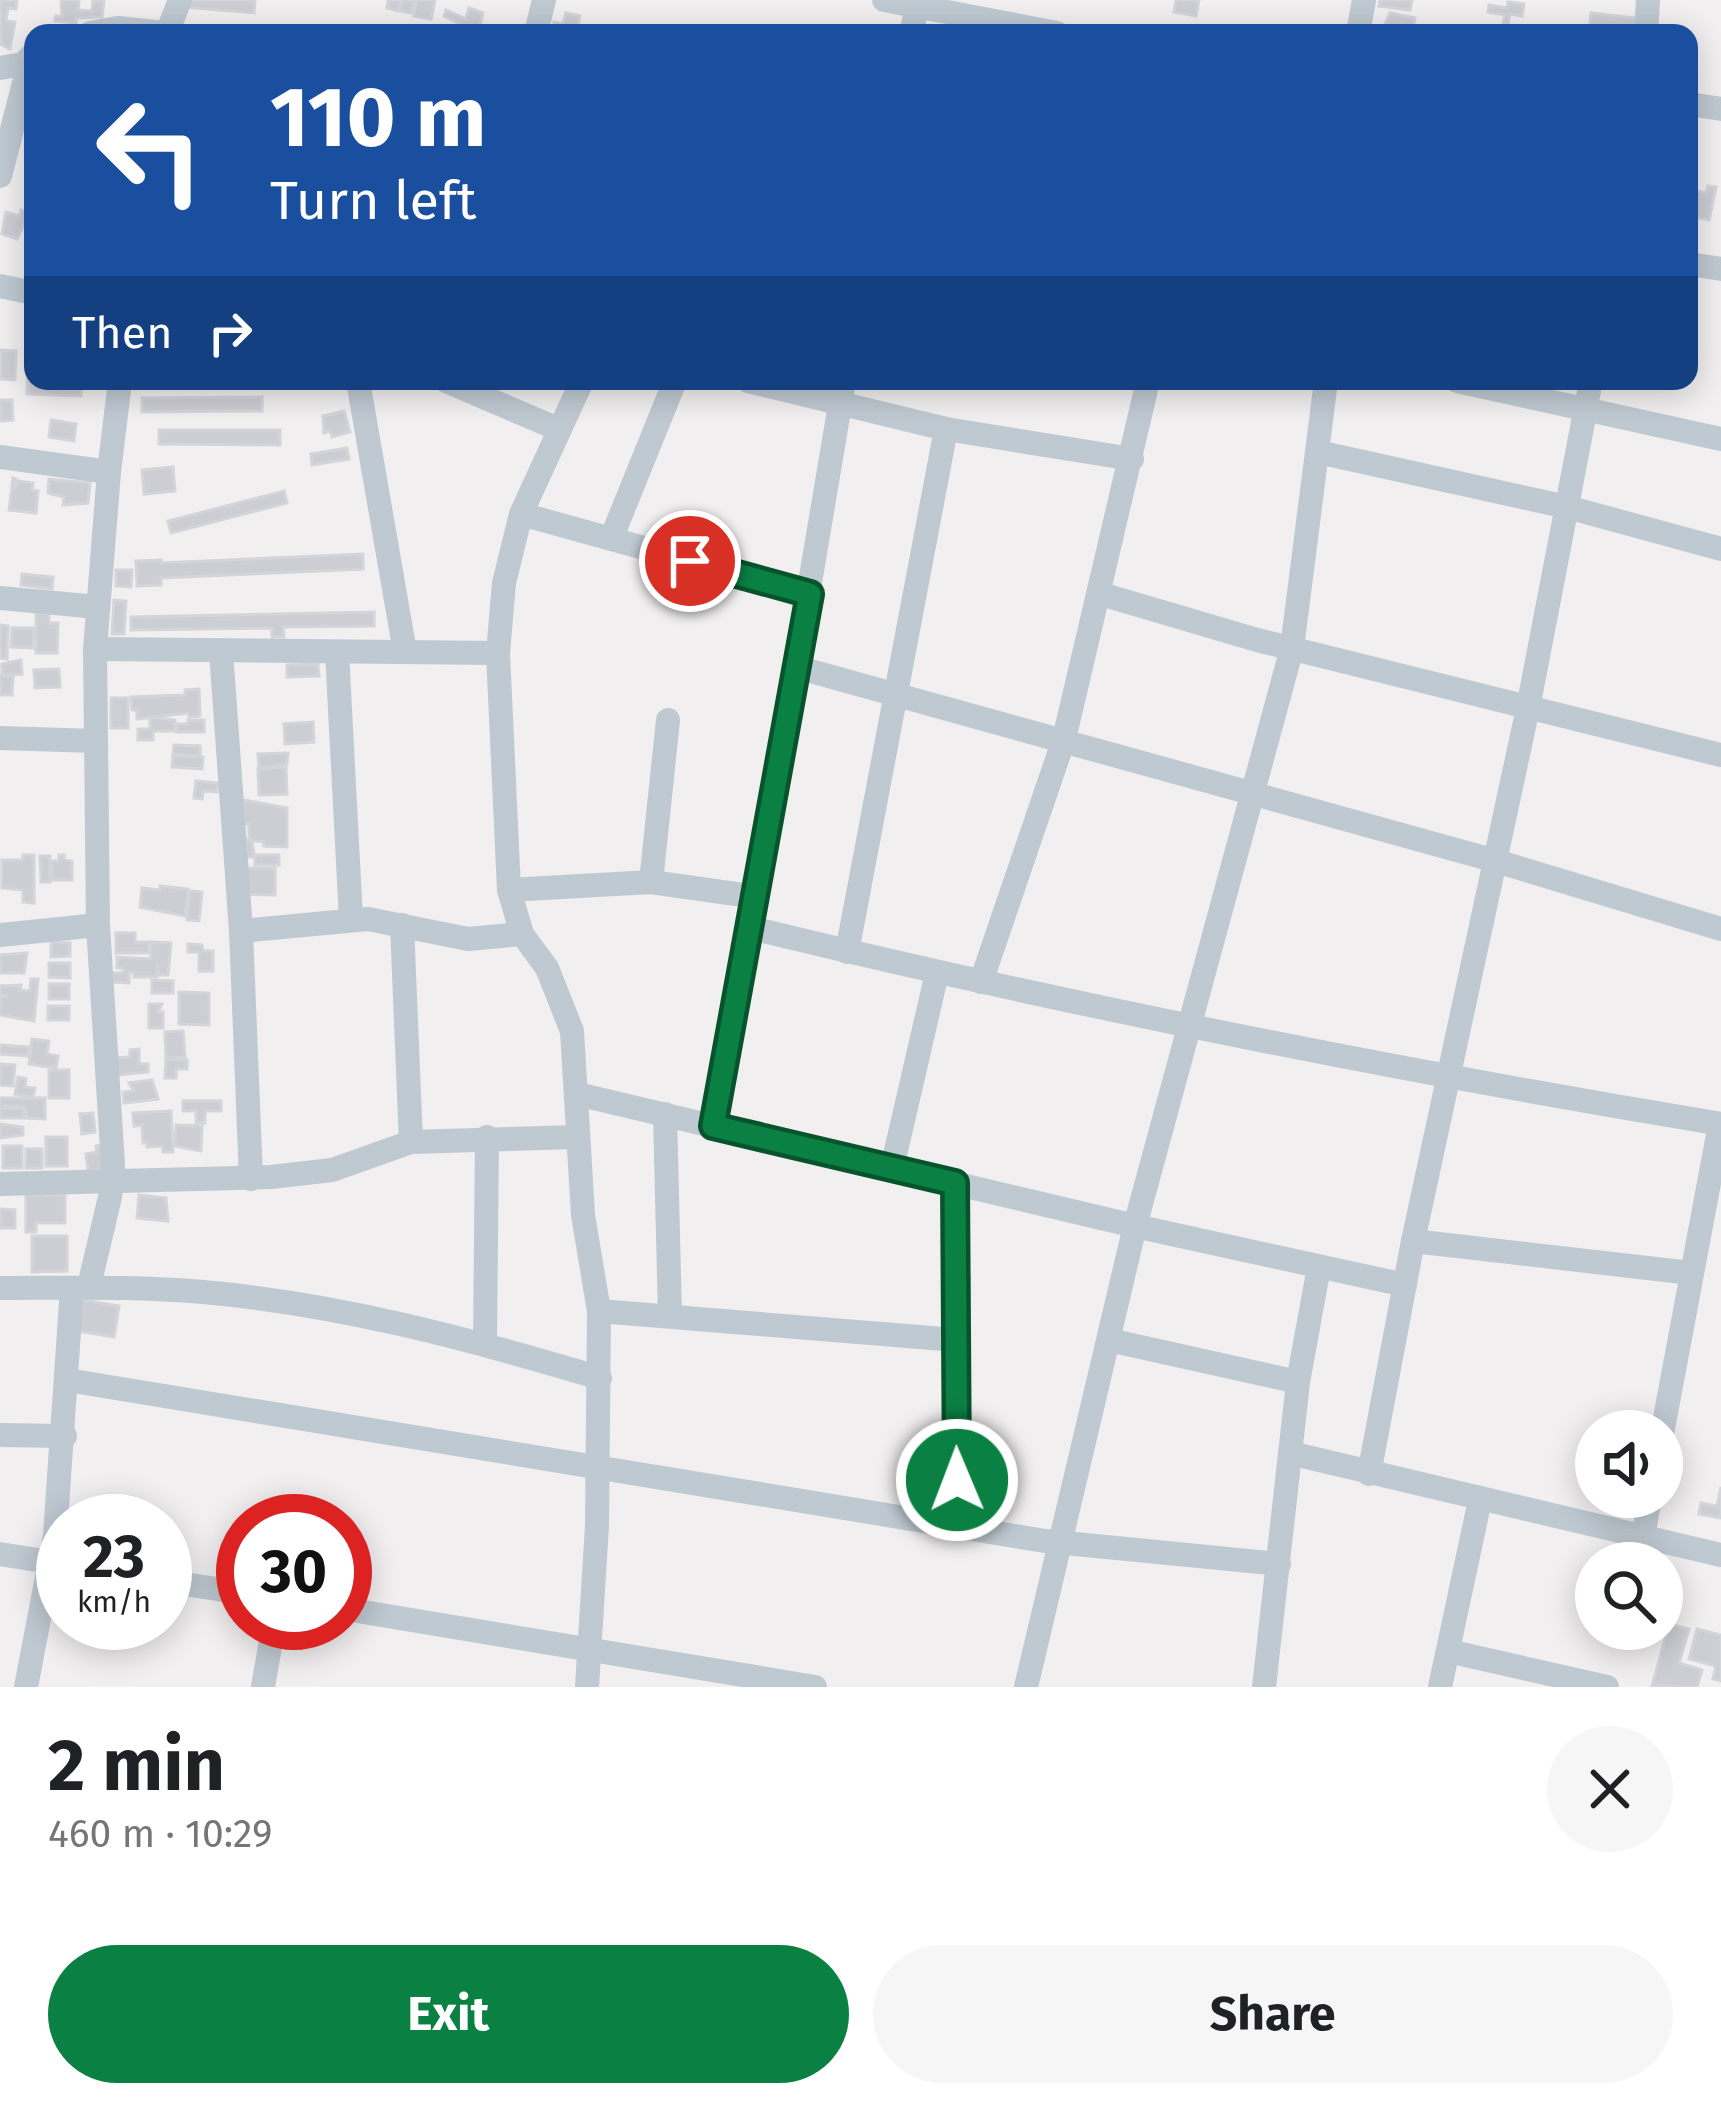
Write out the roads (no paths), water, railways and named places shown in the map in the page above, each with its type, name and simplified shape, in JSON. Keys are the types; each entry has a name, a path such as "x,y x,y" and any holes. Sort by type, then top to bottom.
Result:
{"street":[{"path":"884,0 1016,24"},
{"path":"0,176 24,86"},
{"path":"61,1494 67,1380 80,1287 112,1182 98,926 95,649 120,390"},
{"path":"360,390 405,652"},
{"path":"467,390 558,429"},
{"path":"578,390 521,514 504,583 498,653 509,890 522,934 547,968 567,1011 575,1050 583,1216 599,1311 598,1467 587,1687"},
{"path":"611,539 671,390"},
{"path":"981,982 1064,740 1146,390"},
{"path":"1026,1687 1135,1226 1292,648 1325,390"},
{"path":"1498,390 1721,440"},
{"path":"1370,1474 1412,1240 1528,708 1589,390"},
{"path":"713,1126 810,594 841,393 946,429 1132,459"},
{"path":"847,952 946,429"},
{"path":"1318,452 1567,507 1721,549"},
{"path":"0,457 109,472"},
{"path":"521,514 810,594"},
{"path":"1101,594 1292,648 1721,755"},
{"path":"0,598 98,608"},
{"path":"95,649 498,653"},
{"path":"220,651 242,931 251,1179"},
{"path":"338,652 351,919"},
{"path":"796,667 1496,861 1721,929"},
{"path":"651,882 668,720"},
{"path":"0,738 96,740"},
{"path":"509,890 651,882 757,897"},
{"path":"242,931 351,919 468,939 522,934"},
{"path":"402,925 411,1142"},
{"path":"0,934 98,926"},
{"path":"751,928 937,973 1446,1078 1721,1124 1666,1410"},
{"path":"892,1168 937,973"},
{"path":"577,1094 1405,1285"},
{"path":"665,1114 670,1316"},
{"path":"0,1184 251,1179 332,1170 411,1142 577,1137"},
{"path":"485,1344 487,1138"},
{"path":"955,1183 958,1526"},
{"path":"1412,1240 1691,1273"},
{"path":"1264,1687 1298,1382 1318,1267"},
{"path":"0,1288 80,1287 261,1299 392,1321 600,1378"},
{"path":"599,1311 956,1340"},
{"path":"1109,1340 1298,1382"},
{"path":"67,1380 1058,1542 1279,1564"},
{"path":"0,1435 65,1436"},
{"path":"1290,1453 1721,1556"},
{"path":"1440,1687 1480,1500"},
{"path":"1643,1537 1647,1518"},
{"path":"0,1554 36,1560"},
{"path":"372,1613 814,1687"},
{"path":"26,1687 36,1647"},
{"path":"263,1687 269,1650"},
{"path":"1448,1652 1607,1687"}]}
